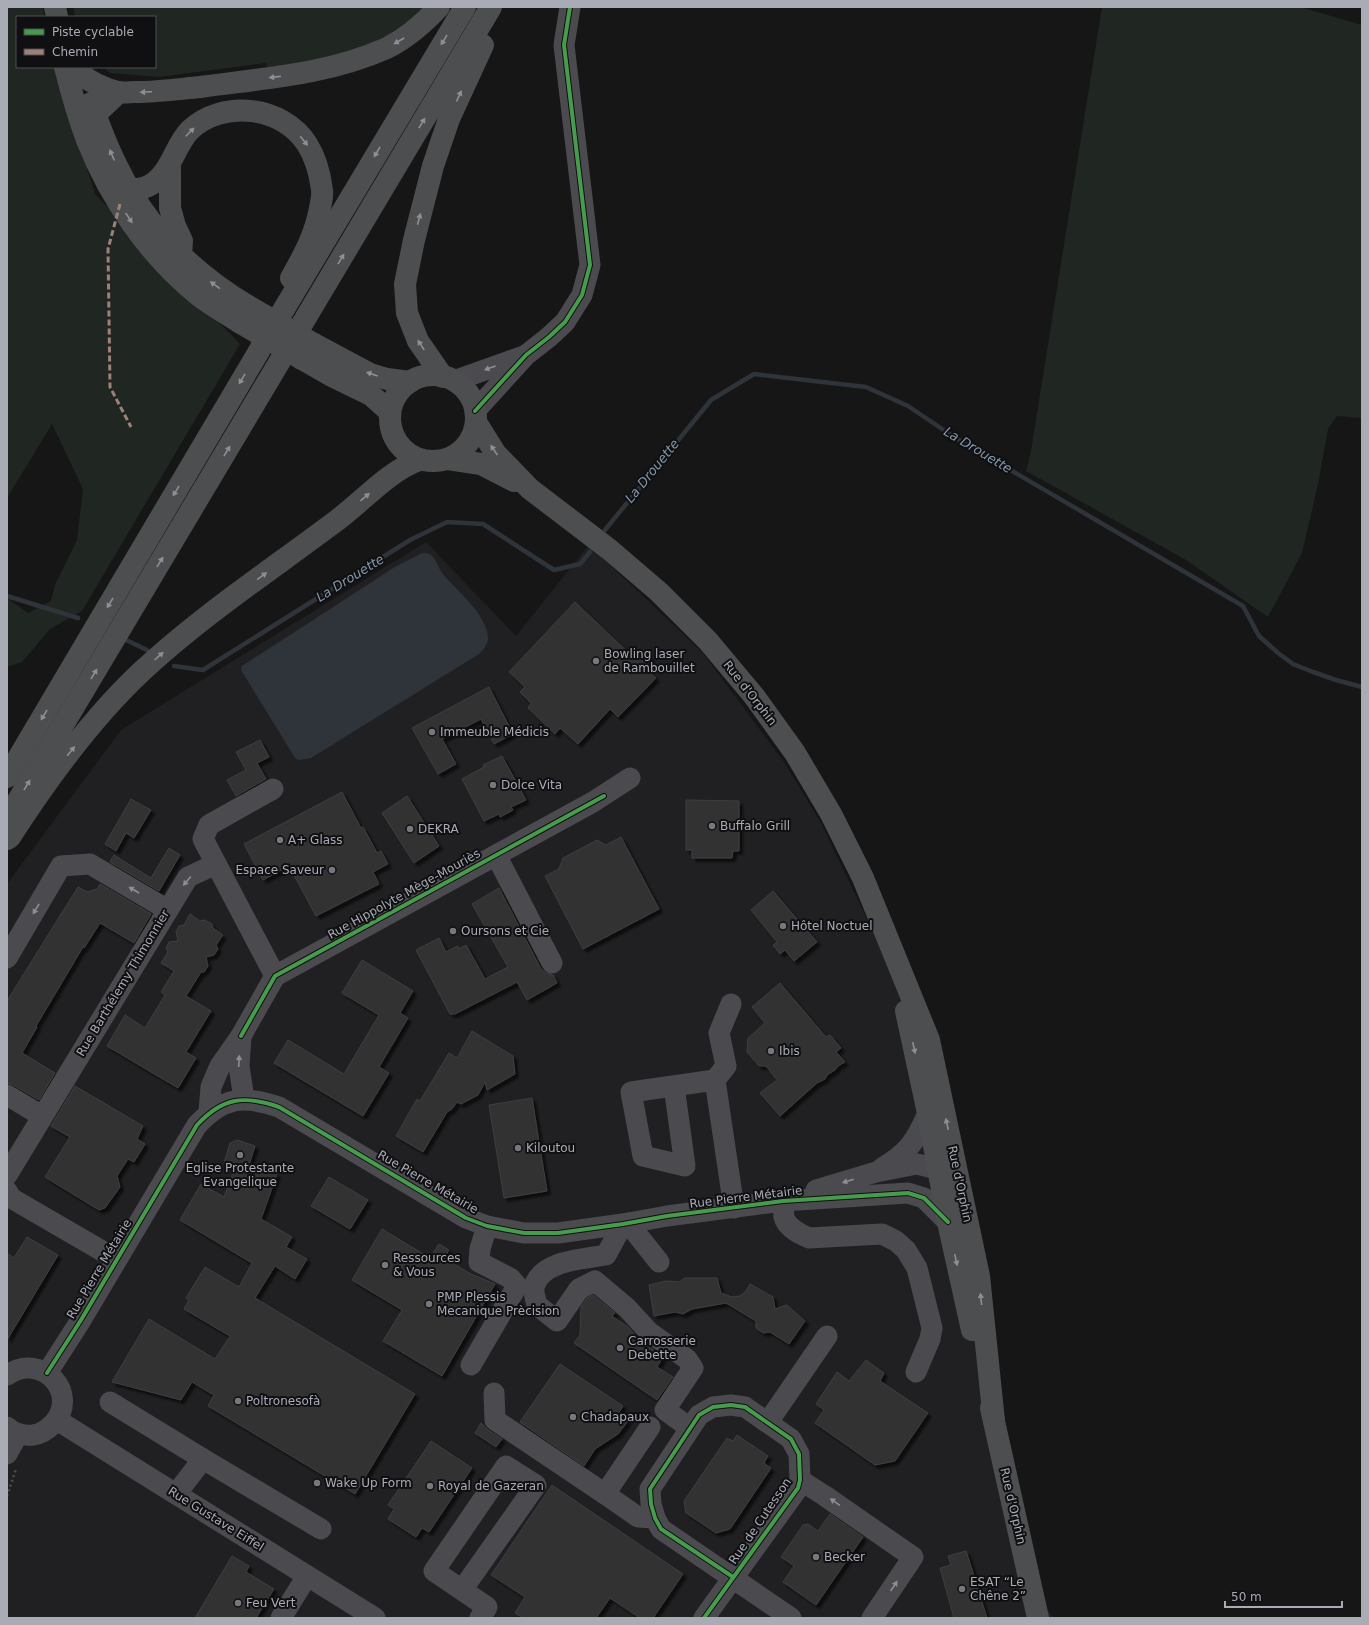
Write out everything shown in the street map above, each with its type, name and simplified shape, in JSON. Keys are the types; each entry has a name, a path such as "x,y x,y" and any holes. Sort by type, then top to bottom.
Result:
{"main road":[{"path":"74,69 102,87 119,92 151,92 300,74 357,60 388,47 408,36 439,7"},
{"path":"7,777 465,7"},
{"path":"7,819 491,7"},
{"path":"449,379 426,376 410,382 401,389 394,399 390,412 392,433 398,444 407,453 419,460 433,462 448,459 460,452 470,441 474,432 476,417 469,395 462,387 449,379 418,341 407,313 405,284 414,240 433,166 449,119 480,50 505,7"},
{"path":"74,69 117,167 129,190 150,222 171,246 210,281 243,314"},
{"path":"74,69 87,140 108,185 140,234 160,258 199,295 243,314 308,351 370,374 387,379 410,382"},
{"path":"87,140 96,117 106,104 119,92"},
{"path":"108,185 129,190 141,189 153,184 170,164 179,144 190,130 210,116 233,110 253,110 272,115 292,127 307,144 316,162 322,194 317,227 303,257 262,326 262,346"},
{"path":"170,164 170,208 175,226 182,241 181,255"},
{"path":"308,351 330,376 371,394 390,412"},
{"name":"Rue d'Orphin","path":"476,417 496,454 530,489 610,550 659,592 708,641 754,696 795,753 831,814 863,878 893,955 929,1040 979,1276 994,1421"},
{"name":"Rue d'Orphin","path":"448,459 481,464 530,489"},
{"path":"7,839 10,837 64,760 112,701 140,673 169,647 340,519 390,475 405,465 419,460"},
{"name":"Rue d'Orphin","path":"893,955 928,1113 937,1169 948,1222 1038,1618"},
{"name":"Rue d'Orphin","path":"1032,1590 1045,1618"}],"street":[{"path":"476,417 526,355 549,338 565,322 582,295 590,265 564,45 570,7"},
{"path":"449,379 526,355"},
{"name":"Rue Hippolyte Mège-Mouriès","path":"275,976 604,796 630,778"},
{"path":"209,1112 211,1087 220,1066 241,1036 275,976 203,839 209,825 273,789"},
{"path":"496,855 552,963"},
{"path":"7,958 61,866 90,864 168,910"},
{"name":"Rue Barthélemy Thimonnier","path":"7,1175 188,877 216,864"},
{"path":"674,1086 715,1080 726,1066 719,1033 731,1004"},
{"path":"241,1036 239,1066 244,1099"},
{"path":"715,1080 734,1208"},
{"path":"7,1095 42,1116"},
{"name":"Rue Pierre Métairie","path":"47,1373 197,1125 209,1112 227,1102 244,1099 262,1101 279,1107 466,1218 487,1226 524,1233 558,1233 626,1224 667,1216 783,1201 908,1192 924,1198 948,1222"},
{"name":"Rue Pierre Métairie","path":"876,1172 899,1158 904,1153 918,1136 928,1113"},
{"name":"Rue Pierre Métairie","path":"783,1201 876,1172 917,1164 937,1169 961,1190"},
{"path":"7,1191 11,1198 116,1259"},
{"path":"783,1201 784,1218 790,1227 809,1238 882,1234 896,1241 906,1250 917,1268 932,1328 930,1339 916,1372"},
{"path":"659,1262 626,1224 606,1255 557,1264 543,1272 534,1287 537,1305 557,1321 579,1289 595,1281 627,1308 648,1332 687,1359 693,1368 665,1410 690,1428"},
{"path":"471,1365 517,1286 510,1278 479,1262 480,1249 487,1226"},
{"path":"768,1422 827,1336"},
{"path":"7,1375 16,1370 36,1368 53,1377 62,1393 62,1405 57,1420 48,1430 38,1434 27,1435 13,1431 7,1454"},
{"path":"494,1393 495,1420 638,1517 655,1518"},
{"path":"110,1402 321,1529"},
{"name":"Rue de Cutesson","path":"704,1618 733,1577 798,1488 800,1480 799,1454 791,1439 746,1407 731,1405 713,1407 699,1415 650,1489 651,1504 655,1518 661,1529 733,1577 791,1618"},
{"name":"Rue Gustave Eiffel","path":"57,1420 375,1618"},
{"path":"605,1494 650,1427"},
{"path":"176,1494 203,1459"},
{"path":"462,1590 536,1485 506,1466 434,1571 487,1607 480,1618"},
{"path":"800,1480 826,1496 913,1557 872,1618"},
{"path":"281,1618 307,1576"}],"shaded area":[{"path":"7,7 43,7 44,16 16,16 16,68 56,68 95,194 240,344 82,611 50,629 22,662 7,667 7,598 28,613 51,601 55,585 77,540 83,489 52,424 7,498"},
{"path":"73,7 426,7 399,30 363,49 329,60 268,69 266,63 159,77 110,73 104,68 156,68 156,16 75,16"},
{"path":"1102,7 1300,7 1362,25 1362,418 1337,416 1328,429 1318,484 1302,553 1268,617 1186,560 1026,471 1031,451"},
{"path":"426,542 516,636 589,545 702,652 784,762 821,823 868,921 893,955 1032,1590 1054,1618 7,1618 7,884 121,730"},
{"path":"422,553 429,554 433,557 442,573 477,612 487,629 488,641 485,647 479,654 311,758 299,760 295,758 241,670 242,666 395,567"}],"building":[{"path":"575,602 634,658 649,657 650,673 656,678 618,717 610,709 578,744 560,728 555,734 528,708 531,703 520,692 525,687 509,672"},
{"name":"Immeuble Médicis","path":"489,687 513,734 494,744 481,719 442,739 456,764 438,774 412,728"},
{"path":"260,740 269,757 257,763 266,779 236,796 227,780 246,770 236,752"},
{"path":"502,756 526,800 511,807 513,810 500,817 499,814 484,821 462,779 484,767 483,765"},
{"path":"342,792 361,828 363,827 377,853 381,851 388,864 373,872 379,884 316,916 289,866 263,880 244,844"},
{"name":"DEKRA","path":"407,796 439,846 414,863 382,813"},
{"path":"131,799 151,810 134,838 126,833 116,851 105,844"},
{"name":"Buffalo Grill","path":"686,800 739,801 739,851 733,851 732,858 692,858 692,850 686,850"},
{"path":"621,837 659,909 583,949 545,876 559,869 563,858 597,840 606,845"},
{"path":"169,848 180,855 159,891 110,862 114,855 151,878"},
{"path":"100,884 151,914 134,943 100,923 84,948 83,947 36,1026 37,1027 22,1053 55,1073 39,1100 7,1083 7,1001 78,887 87,892 97,889"},
{"path":"499,888 541,969 546,973 553,975 557,983 527,1000 517,982 455,1014 450,1014 416,950 439,938 446,952 458,946 459,949 466,945 485,979 508,967 472,904"},
{"name":"Hôtel Noctuel","path":"773,891 817,942 794,961 785,950 780,954 773,945 777,942 751,910"},
{"path":"190,914 200,921 205,920 212,924 213,928 223,935 216,945 218,949 214,955 206,957 208,966 204,972 201,972 186,996 211,1011 186,1052 196,1058 178,1088 107,1046 125,1015 145,1028 165,995 161,992 174,971 161,963 168,952 166,948 169,942 178,941 176,932 179,926 184,925"},
{"path":"362,960 413,991 400,1013 408,1018 379,1067 389,1073 363,1116 274,1063 288,1040 344,1074 379,1015 342,993"},
{"name":"Ibis","path":"780,983 826,1037 830,1035 841,1048 836,1052 845,1062 827,1075 825,1079 817,1083 780,1116 760,1093 777,1080 766,1066 759,1066 747,1052 748,1038 765,1023 752,1007"},
{"path":"472,1031 513,1056 515,1074 487,1090 485,1082 478,1095 461,1104 457,1102 452,1109 447,1112 423,1152 396,1136 417,1099 420,1101 449,1053 457,1058"},
{"path":"75,1086 143,1126 137,1139 145,1144 134,1162 128,1159 117,1176 120,1187 105,1208 99,1210 45,1177 70,1137 51,1126"},
{"name":"Kiloutou","path":"532,1098 547,1191 504,1198 489,1105"},
{"path":"237,1140 255,1146 249,1165 277,1174 261,1219 292,1237 286,1247 307,1259 295,1279 275,1266 255,1298 415,1394 355,1494 208,1406 214,1395 192,1382 181,1400 112,1382 149,1319 215,1359 230,1336 184,1309 189,1300 186,1298 205,1267 239,1287 252,1263 180,1220 201,1184 224,1197 235,1167 224,1163 230,1143"},
{"path":"329,1177 368,1200 350,1229 311,1206"},
{"path":"382,1229 430,1258 439,1244 449,1250 444,1258 471,1274 495,1284 442,1376 383,1341 402,1310 352,1280"},
{"path":"27,1237 58,1255 7,1340 7,1253 14,1258"},
{"path":"685,1278 717,1278 721,1293 732,1297 740,1296 746,1291 750,1284 773,1297 775,1309 787,1305 805,1321 789,1344 770,1332 763,1333 756,1328 756,1321 726,1303 692,1309 683,1314 675,1312 654,1316 649,1285 666,1281 679,1282"},
{"name":"Carrosserie Debette","path":"593,1295 615,1313 612,1316 628,1327 642,1342 663,1357 657,1367 673,1377 657,1400 574,1343 580,1335 581,1307 587,1298"},
{"path":"866,1360 884,1373 880,1381 928,1413 895,1461 875,1465 815,1423 824,1410 816,1404 837,1372 849,1381"},
{"name":"Chadapaux","path":"560,1364 623,1406 618,1414 628,1421 618,1434 595,1449 584,1466 520,1422"},
{"path":"481,1423 488,1430 502,1439 496,1447 475,1433"},
{"path":"737,1435 768,1456 764,1463 771,1468 730,1529 716,1533 686,1513 684,1501 727,1438 733,1441"},
{"name":"Royal de Gazeran","path":"431,1441 472,1468 429,1532 422,1528 416,1537 388,1519 394,1509 388,1505"},
{"path":"552,1485 683,1574 653,1618 640,1618 610,1598 596,1618 523,1618 515,1613 525,1597 491,1575"},
{"name":"Becker","path":"830,1514 863,1537 816,1605 783,1582 794,1566 781,1557 803,1525 808,1524 818,1531"},
{"name":"ESAT “Le Chêne 2”","path":"966,1551 987,1618 954,1618 940,1568 951,1565 948,1556"},
{"name":"Feu Vert","path":"232,1556 249,1566 246,1572 274,1589 256,1618 195,1618"}],"waterway":[{"name":"La Drouette","path":"605,530 711,400 754,374 866,387 908,406 954,437 1243,606 1259,636 1293,664 1336,680 1362,687"},
{"name":"La Drouette","path":"174,666 203,670 410,540 447,522 483,524 554,570 580,564 590,552"},
{"name":"La Drouette","path":"7,596 78,618"},
{"name":"La Drouette","path":"124,639 147,650"}],"marked path":[{"path":"120,204 108,249 110,387 131,427"}],"cycle path":[{"path":"475,411 526,355 565,322 582,295 590,265 564,45 570,7"},
{"path":"241,1036 275,976 604,796"},
{"path":"47,1373 81,1320 197,1125 216,1109 235,1101 255,1101 279,1107 466,1218 487,1226 524,1233 558,1233 667,1216 783,1201 908,1193 924,1198 948,1222"},
{"path":"704,1618 798,1488 800,1480 799,1454 791,1439 745,1407 731,1405 713,1407 699,1415 650,1489 651,1504 655,1518 661,1529 733,1577"}],"place":[{"name":"Bowling laser de Rambouillet","path":"596,661"},
{"name":"Immeuble Médicis","path":"432,732"},
{"name":"Dolce Vita","path":"493,785"},
{"name":"Buffalo Grill","path":"712,826"},
{"name":"DEKRA","path":"410,829"},
{"name":"A+ Glass","path":"280,840"},
{"name":"Espace Saveur","path":"332,870"},
{"name":"Hôtel Noctuel","path":"783,926"},
{"name":"Oursons et Cie","path":"453,931"},
{"name":"Ibis","path":"771,1051"},
{"name":"Kiloutou","path":"518,1148"},
{"name":"Eglise Protestante Evangelique","path":"240,1155"},
{"name":"Ressources & Vous","path":"385,1265"},
{"name":"PMP Plessis Mecanique Prècision","path":"429,1304"},
{"name":"Carrosserie Debette","path":"620,1348"},
{"name":"Poltronesofà","path":"238,1401"},
{"name":"Chadapaux","path":"573,1417"},
{"name":"Wake Up Form","path":"317,1483"},
{"name":"Royal de Gazeran","path":"430,1486"},
{"name":"Becker","path":"816,1557"},
{"name":"ESAT “Le Chêne 2”","path":"962,1589"},
{"name":"Feu Vert","path":"238,1603"}]}
